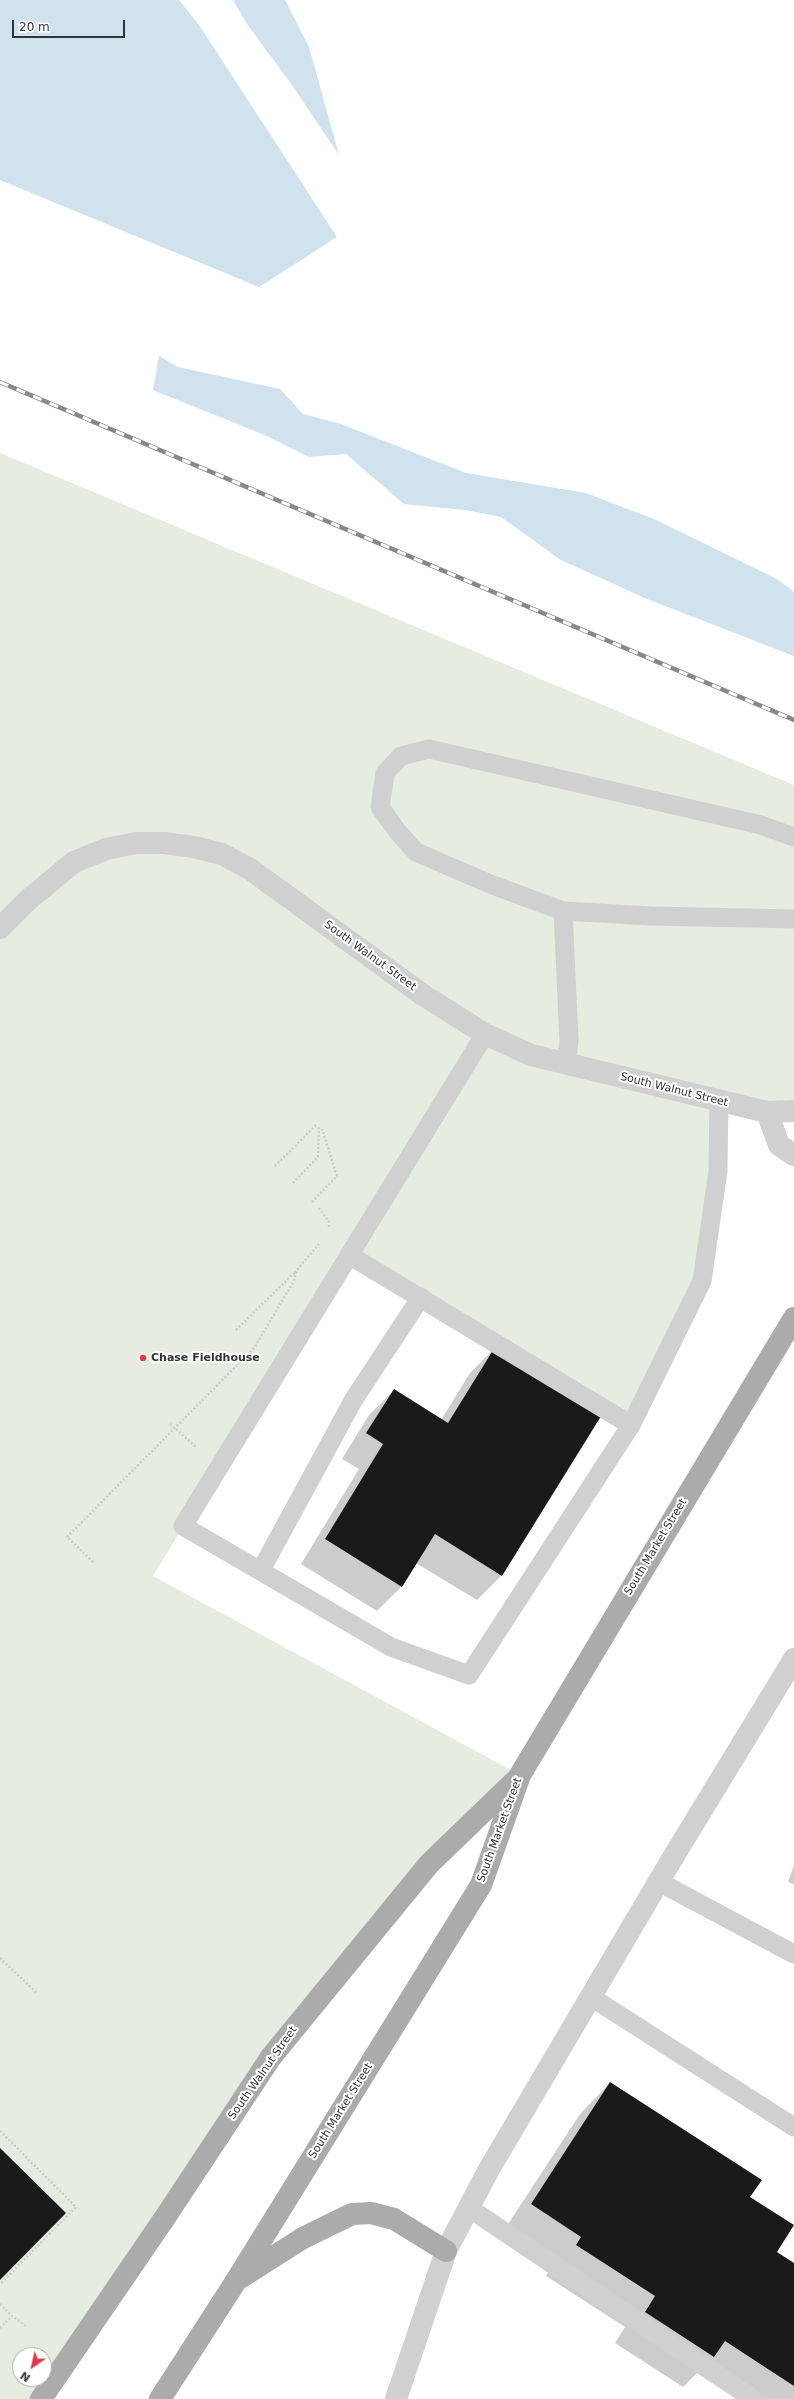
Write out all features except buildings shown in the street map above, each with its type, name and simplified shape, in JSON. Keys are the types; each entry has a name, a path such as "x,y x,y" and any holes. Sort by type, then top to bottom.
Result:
{"main road":[{"name":"South Market Street","path":"160,2399 236,2281 480,1885 520,1775 794,1318"},
{"name":"South Walnut Street","path":"41,2399 162,2223 271,2057 429,1864 520,1775"},
{"path":"236,2281 303,2238 352,2214 371,2213 394,2219 446,2251"}],"street":[{"name":"South Walnut Street","path":"0,928 28,900 74,862 106,849 136,843 164,843 194,847 222,854 250,869 423,995 485,1034 531,1055 767,1112 794,1111"},
{"path":"767,1112 779,1145 794,1155"},
{"path":"396,2399 446,2251 488,2171 659,1882 794,1659"}],"lane":[{"path":"794,837 762,825 429,749 401,756 385,773 380,807 398,832 416,852 490,884 563,911 651,916 794,919"},
{"path":"563,911 569,1041 566,1064"},
{"path":"485,1034 183,1526 391,1647 469,1675 631,1425 702,1281 718,1171 719,1100"},
{"path":"349,1255 421,1297 631,1425"},
{"path":"261,1570 354,1399 421,1297"},
{"path":"659,1882 794,1954"},
{"path":"591,1997 794,2127"},
{"path":"469,2208 749,2395 765,2399"}],"path":[{"path":"275,1166 319,1126"},
{"path":"293,1183 318,1157 319,1126"},
{"path":"312,1202 337,1176 319,1126"},
{"path":"319,1208 329,1222 330,1231"},
{"path":"236,1330 296,1271 320,1243"},
{"path":"93,1562 67,1537 254,1348 294,1281 296,1271"},
{"path":"170,1424 192,1445 223,1461"},
{"path":"0,1958 37,1993"},
{"path":"0,2131 76,2207 0,2284"},
{"path":"0,2304 12,2316 26,2326"},
{"path":"0,2328 12,2316"}],"shaded area":[{"name":"Chase Fieldhouse","path":"0,453 794,785 794,1111 719,1100 702,1281 631,1425 349,1255 153,1576 520,1775 314,2003 52,2383 52,2347 12,2347 12,2387 49,2387 41,2399 0,2399"}],"water":[{"path":"0,0 179,0 199,25 337,237 259,287 0,180"},
{"path":"233,0 285,0 309,47 339,155 292,85 247,24"},
{"path":"159,356 178,367 280,389 303,414 341,424 466,473 586,493 656,520 777,579 794,592 794,656 647,599 561,560 501,517 466,510 404,504 346,454 309,457 267,436 153,390"}],"railway":[{"path":"0,382 794,720"}],"place":[{"name":"Chase Fieldhouse","path":"143,1358"}]}
